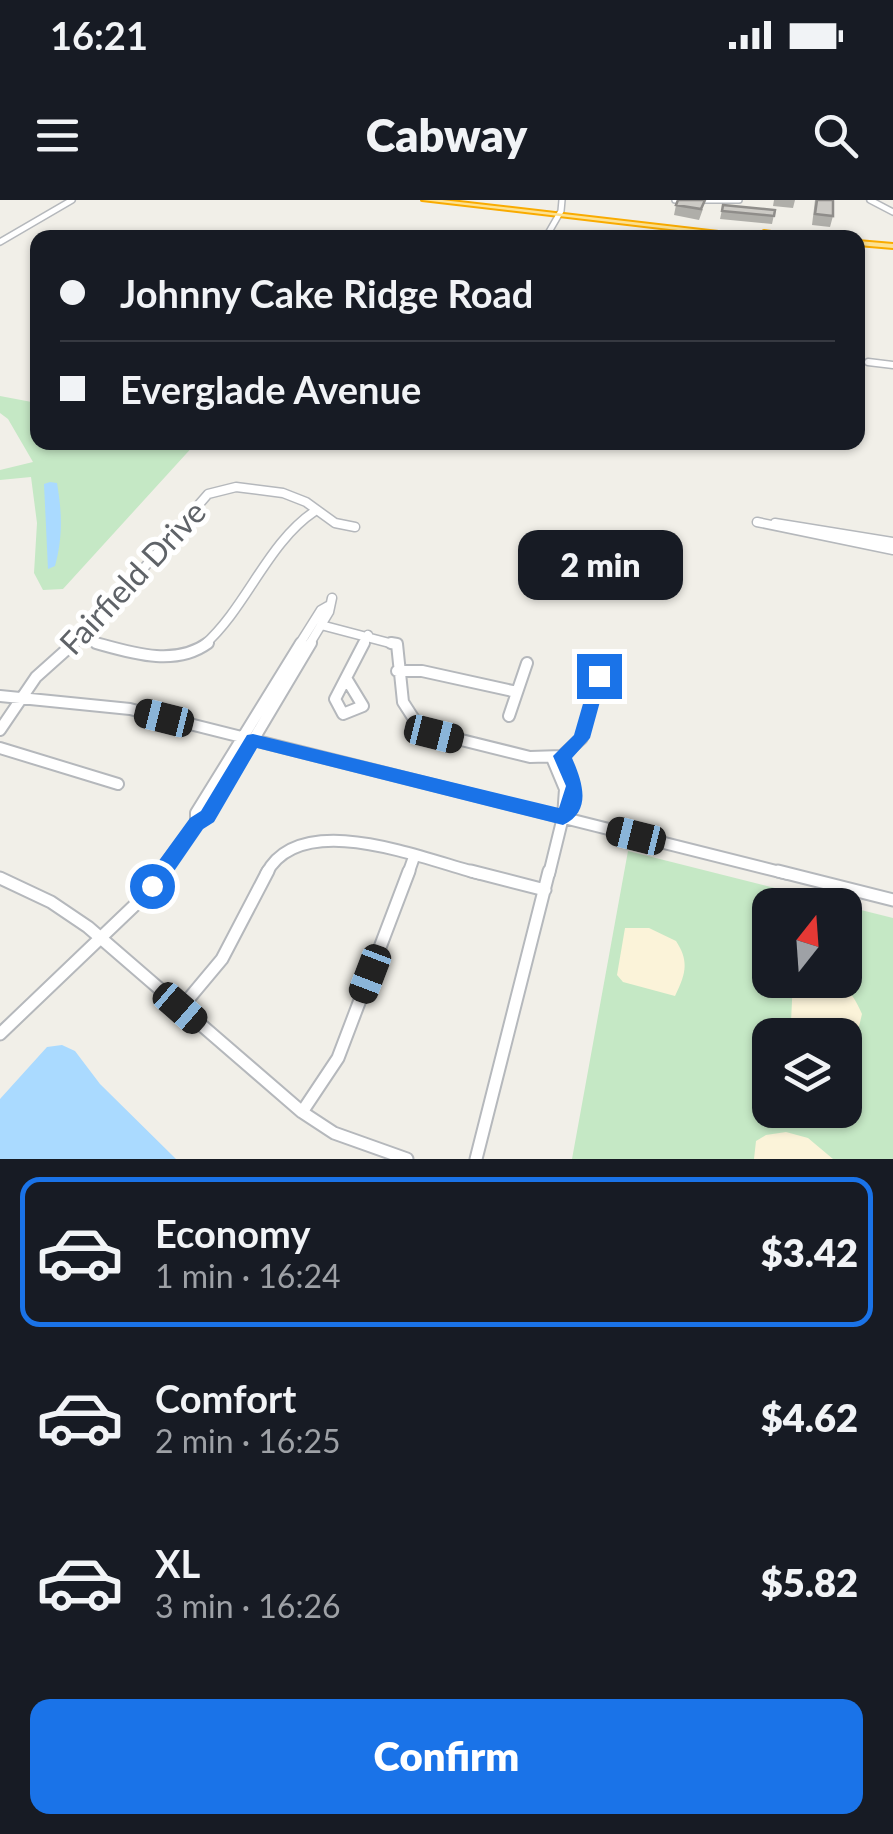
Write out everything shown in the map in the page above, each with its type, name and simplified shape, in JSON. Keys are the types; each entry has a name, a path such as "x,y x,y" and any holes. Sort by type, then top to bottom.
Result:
{"highway":[{"path":"425,200 561,211 707,230"},
{"path":"459,200 730,230"},
{"path":"865,246 891,248"}],"street":[{"path":"0,240 68,200"},
{"path":"550,230 565,200"},
{"path":"675,200 700,204 739,200"},
{"path":"870,200 893,212"},
{"path":"868,362 893,365"},
{"name":"Fairfield Drive","path":"20,700 36,677 82,638 214,486 282,493 336,523 355,528"},
{"path":"82,638 163,656 197,650 216,636 297,523 315,510"},
{"path":"893,542 757,522 893,550"},
{"path":"0,1034 152,886 322,625 330,602 321,610 247,739"},
{"path":"322,625 397,644 397,671 408,717 421,730 530,757 557,757 582,738 599,676"},
{"path":"346,678 368,635"},
{"path":"197,650 205,660"},
{"path":"508,716 527,663"},
{"path":"397,671 422,671 517,692"},
{"path":"0,696 106,704 562,811 893,900"},
{"path":"0,730 20,700"},
{"path":"0,748 118,784"},
{"path":"557,757 575,786 572,807 562,811"},
{"path":"476,1159 562,811"},
{"path":"180,1008 215,969 268,870 290,848 310,840 333,837 545,890"},
{"path":"302,1112 338,1058 414,857"},
{"path":"0,878 64,910 302,1112 334,1133 408,1159"}],"green space":[{"path":"0,396 30,402 30,450 190,450 63,589 43,590 34,573 37,523 31,477 0,480 0,470 33,462 8,419 0,413"},
{"path":"628,851 775,888 752,888 752,998 862,998 862,910 893,918 893,1159 572,1159"}],"sand":[{"path":"625,928 649,928 676,941 684,969 675,996 623,982 617,975"},
{"path":"792,998 854,998 862,1014 861,1018 791,1018"},
{"path":"786,1132 808,1138 833,1159 754,1159 756,1141"}],"water":[{"path":"57,483 61,524 55,566 48,569 44,484"},
{"path":"62,1045 75,1051 100,1084 176,1159 0,1159 0,1099 47,1047"}],"building":[{"path":"678,200 705,200 701,209 676,205"},
{"path":"817,200 833,200 833,216 815,214"},
{"path":"723,205 775,210 774,216 722,211"}],"route":[{"path":"152,886 196,823 208,816 253,740 563,817 572,807 575,786 562,756 582,738 599,676"}]}
